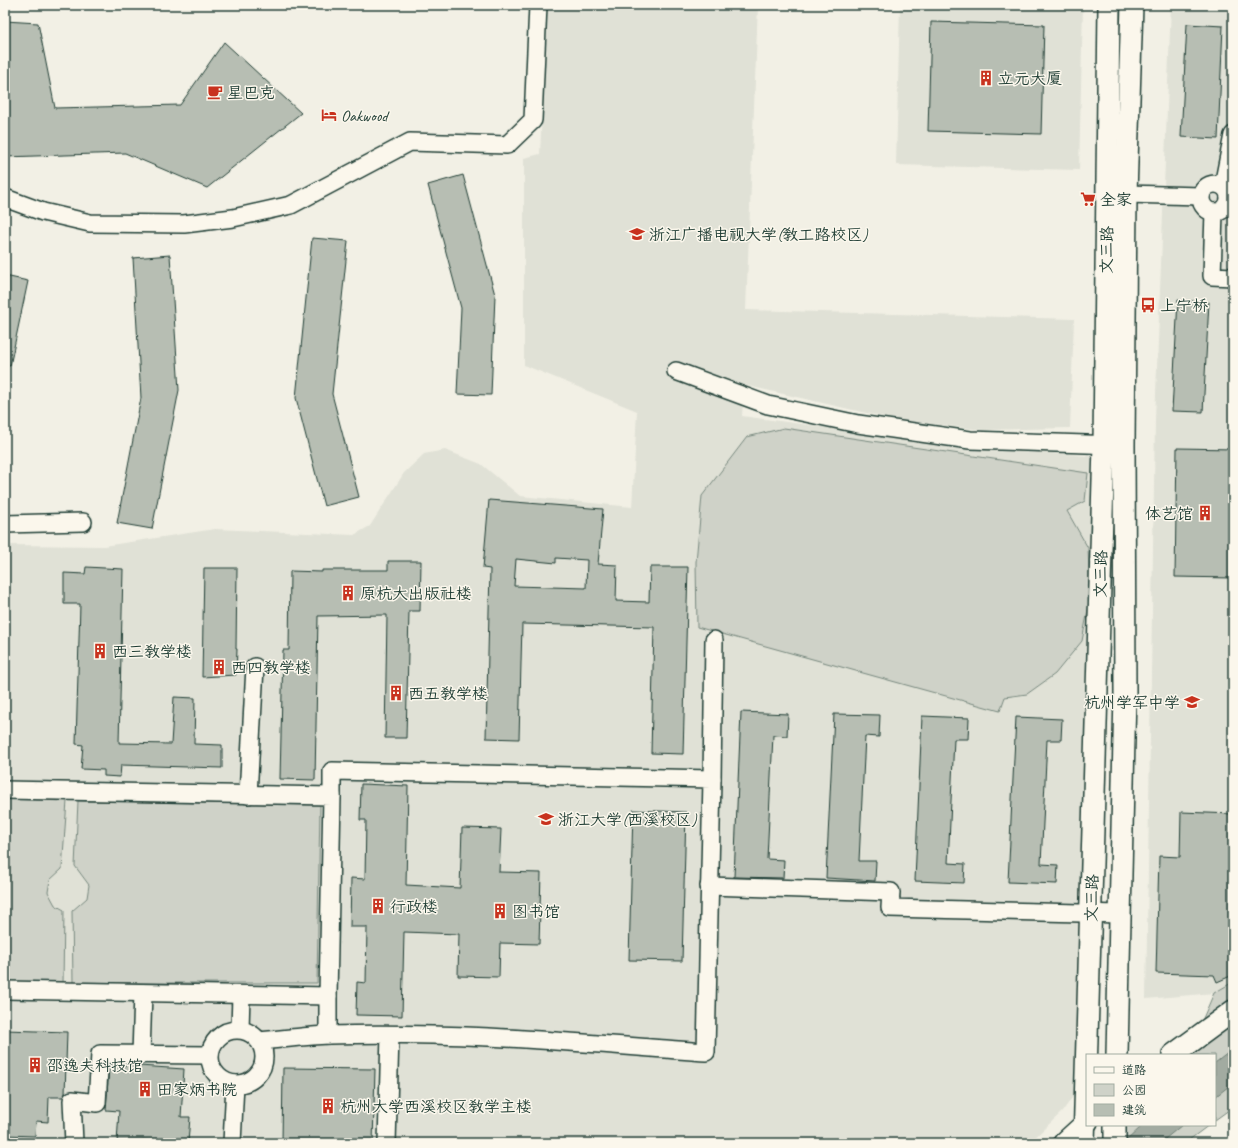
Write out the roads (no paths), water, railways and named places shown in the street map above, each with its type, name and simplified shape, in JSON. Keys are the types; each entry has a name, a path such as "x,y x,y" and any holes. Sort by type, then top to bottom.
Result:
{"main road":[{"name":"文三路","path":"1108,5 1114,445 1124,693 1117,1054"},
{"name":"文三路","path":"1087,1054 1102,457 1114,445 1126,194 1132,5"},
{"path":"1173,1054 1233,1011"},
{"name":"文三路","path":"1085,1130 1086,1094"},
{"path":"1115,1126 1115,1143"},
{"path":"1064,1143 1085,1130"}],"lane":[{"path":"5,198 43,212 90,223 184,224 233,218 291,205 410,142 507,145 533,120 538,5"},
{"path":"1223,186 1214,184 1205,188 1201,196 1203,205 1206,208 1214,212 1222,210 1228,202 1228,194 1223,186 1233,135"},
{"path":"1126,194 1201,196"},
{"path":"1214,212 1212,276 1233,277"},
{"path":"676,371 768,405 858,424 970,440 1114,445"},
{"path":"5,524 84,522"},
{"path":"260,1041 328,1035 516,1038 706,1052 714,640"},
{"path":"248,795 255,667"},
{"path":"328,1035 332,771 712,779"},
{"path":"5,790 332,796"},
{"path":"709,886 891,892 890,908 1120,914"},
{"path":"5,990 328,996"},
{"path":"141,1055 142,993"},
{"path":"240,995 240,1029"},
{"path":"240,1029 248,1031 260,1041 265,1057 263,1066 252,1080 235,1084 220,1078 214,1071 210,1055 212,1046 216,1039 223,1033 240,1029"},
{"path":"387,1143 390,1035"},
{"path":"74,1143 72,1100 97,1103 100,1054 210,1055"},
{"path":"232,1143 235,1084"}],"place":[{"name":"立元大厦","path":"986,78"},
{"name":"星巴克","path":"215,92"},
{"name":"Oakwood","path":"329,115"},
{"name":"全家","path":"1088,199"},
{"name":"浙江广播电视大学(教工路校区)","path":"637,234"},
{"name":"上宁桥","path":"1148,305"},
{"name":"体艺馆","path":"1205,513"},
{"name":"原杭大出版社楼","path":"348,593"},
{"name":"西三教学楼","path":"100,651"},
{"name":"西四教学楼","path":"219,667"},
{"name":"西五教学楼","path":"396,693"},
{"name":"杭州学军中学","path":"1192,702"},
{"name":"浙江大学(西溪校区)","path":"546,819"},
{"name":"行政楼","path":"378,906"},
{"name":"图书馆","path":"500,911"},
{"name":"邵逸夫科技馆","path":"35,1065"},
{"name":"田家炳书院","path":"145,1089"},
{"name":"杭州大学西溪校区教学主楼","path":"328,1106"}]}
